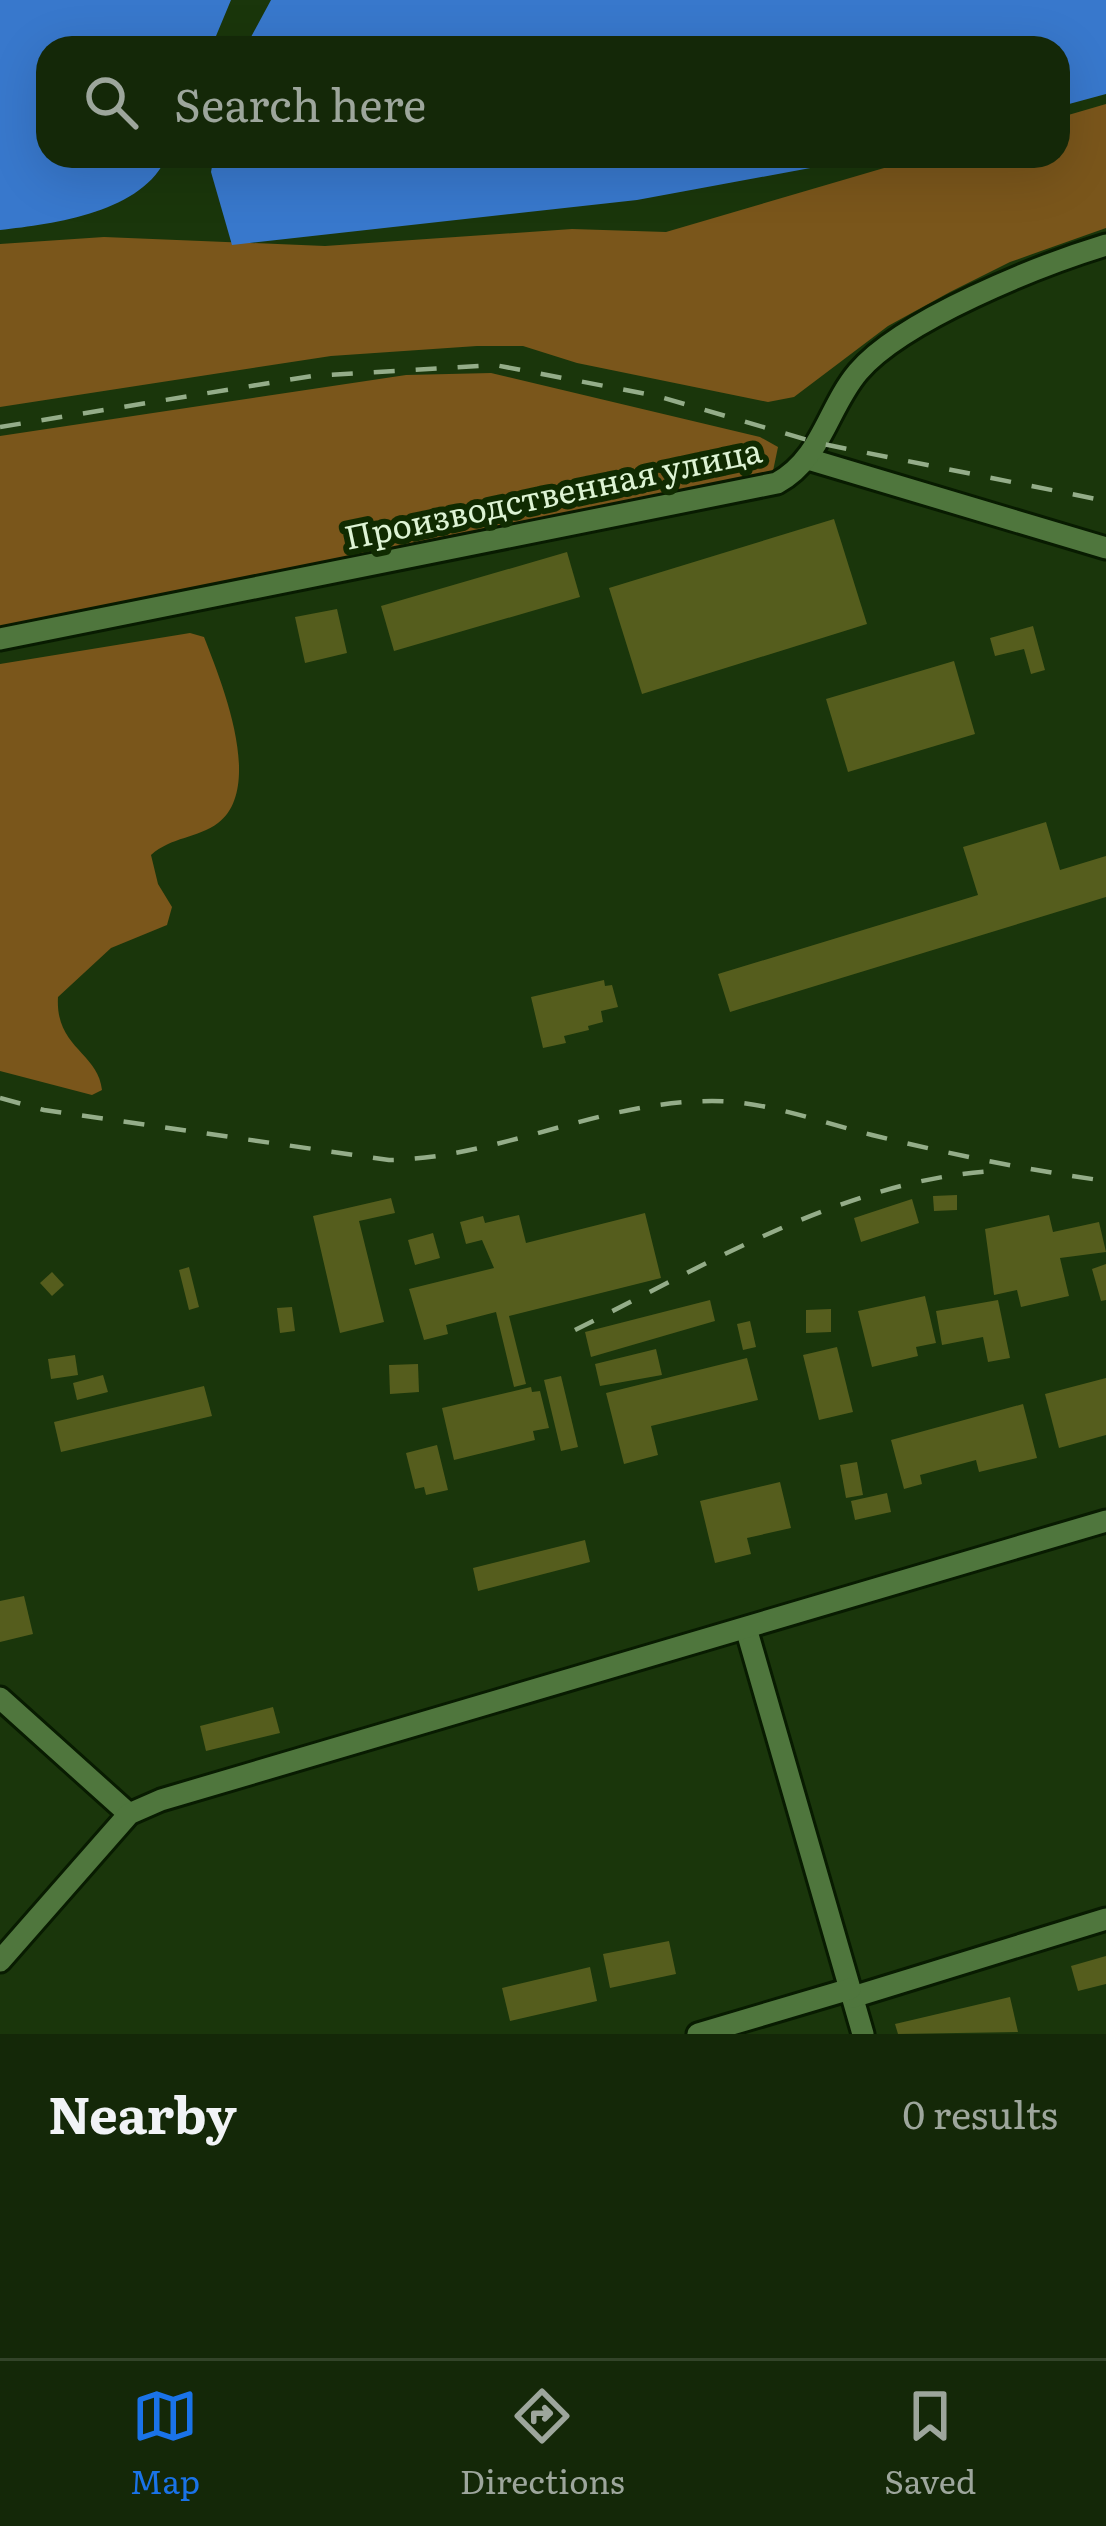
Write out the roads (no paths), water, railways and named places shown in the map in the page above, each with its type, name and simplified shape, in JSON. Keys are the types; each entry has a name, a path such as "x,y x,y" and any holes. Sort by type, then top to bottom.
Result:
{"street":[{"name":"Производственная улица","path":"0,639 777,483 808,459 862,367 1020,273 1106,245"},
{"path":"808,459 1106,548"},
{"path":"0,1961 129,1814 214,1782 1106,1521"},
{"path":"746,1628 863,2034"},
{"path":"0,1698 129,1814"},
{"path":"698,2034 1106,1919"}],"water":[{"path":"0,0 231,0 216,36 36,36 36,168 159,168 139,190 95,212 0,230"},
{"path":"271,0 1106,0 1106,94 1070,104 1070,36 252,36"},
{"path":"212,168 810,168 637,200 232,245"}],"railway":[{"path":"0,427 312,376 495,365 657,396 818,443 1106,501"},
{"path":"0,1098 44,1110 389,1160 471,1150 671,1103 732,1102 959,1155 1106,1181"},
{"path":"575,1330 725,1254 830,1208 938,1178 993,1171"}]}
